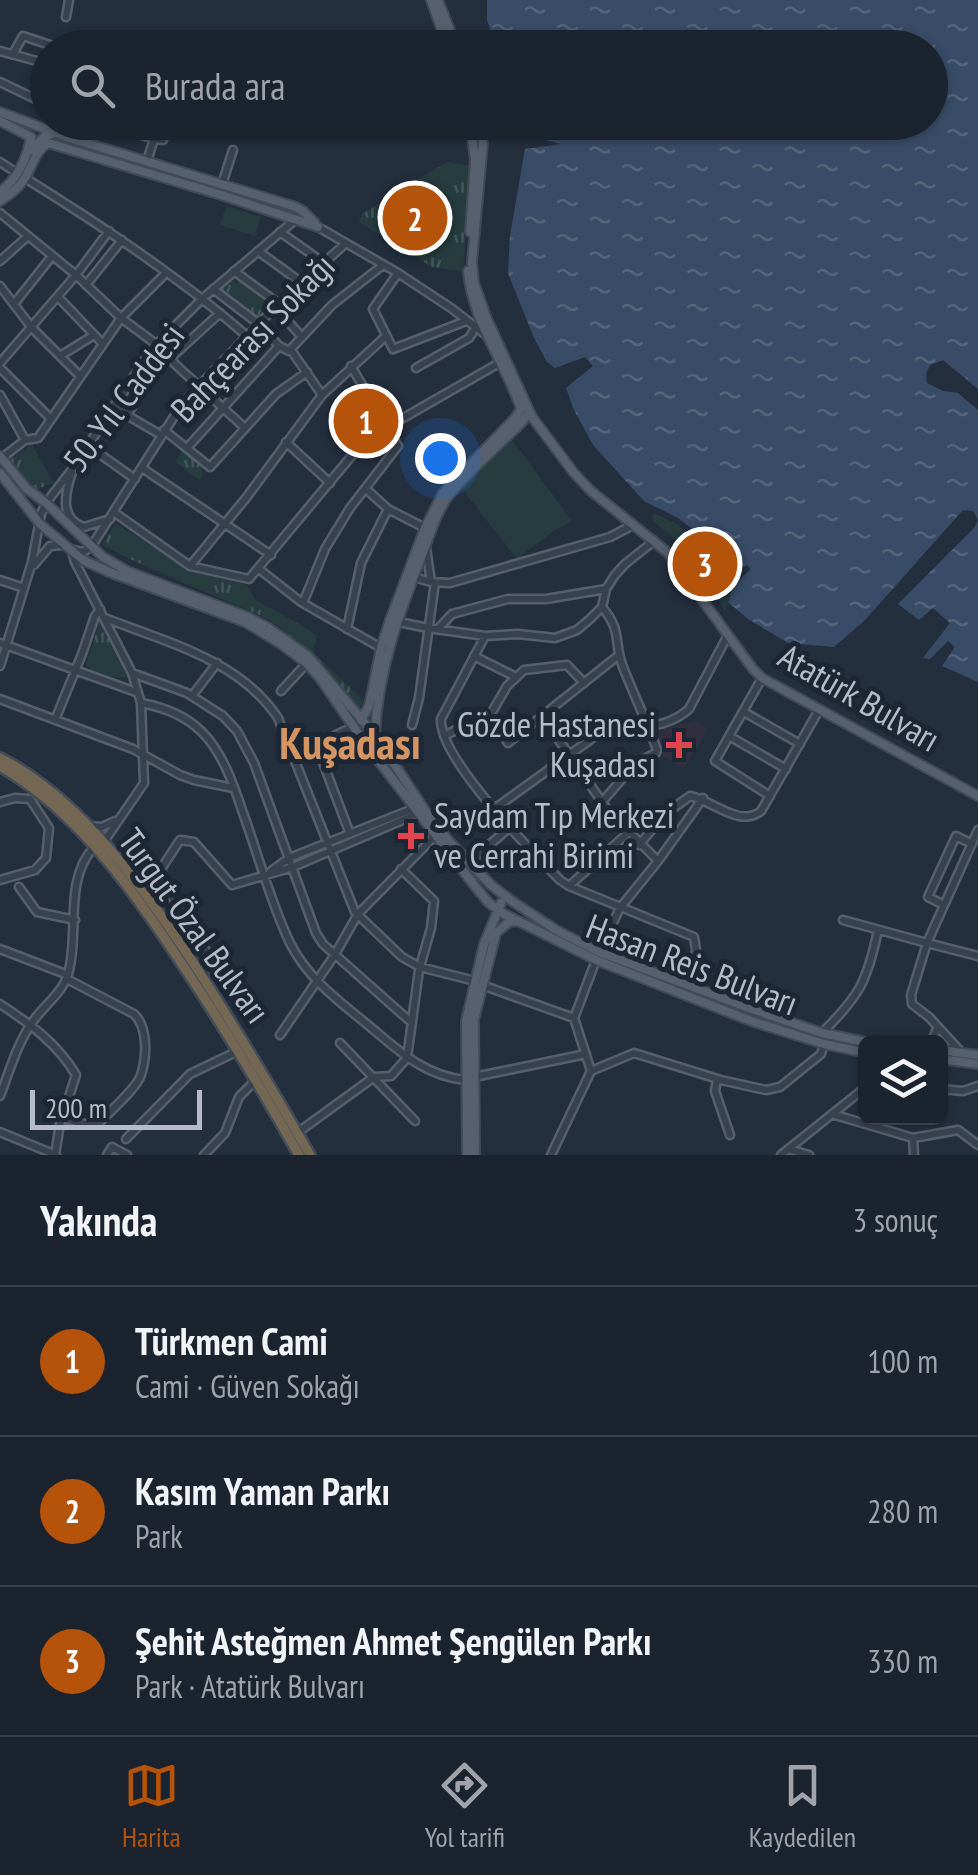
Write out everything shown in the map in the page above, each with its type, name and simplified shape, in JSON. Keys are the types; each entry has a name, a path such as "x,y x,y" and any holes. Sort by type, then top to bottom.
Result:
{"highway":[{"name":"Turgut Özal Bulvarı","path":"0,757 54,794 85,824 238,1051 299,1155"},
{"name":"Turgut Özal Bulvarı","path":"0,766 56,805 119,860 203,978 310,1155"}],"main road":[{"path":"434,0 443,30"},
{"path":"434,0 448,30"},
{"path":"0,112 30,123"},
{"path":"0,121 28,134 30,140 14,191 0,201"},
{"path":"26,157 41,140"},
{"path":"79,140 299,208 318,226"},
{"name":"Atatürk Bulvarı","path":"477,140 468,268 471,296 525,413 582,482 668,552 762,678 978,796"},
{"name":"Atatürk Bulvarı","path":"477,140 472,268 481,323 499,344 525,413"},
{"path":"0,192 21,176 45,144 318,226"},
{"path":"362,720 382,648 425,528 443,493 525,413"},
{"path":"410,576 448,496 525,413"},
{"path":"1,457 26,488 110,562 248,617 308,656 375,735 488,906 493,930"},
{"path":"0,473 40,524 98,568 246,622 306,664 417,811 440,834"},
{"path":"375,735 376,709 393,621"},
{"name":"Hasan Reis Bulvarı","path":"440,834 512,901 597,956 691,986 751,1020 858,1052"},
{"name":"Hasan Reis Bulvarı","path":"478,890 521,922 597,956 736,1009 754,1010 858,1040"},
{"path":"470,1155 470,1079 478,983 493,930 505,911 515,906 512,901"},
{"path":"493,930 505,911"},
{"path":"493,930 509,922 521,922"},
{"path":"948,1050 978,1055"},
{"path":"948,1060 978,1064"}],"street":[{"path":"66,17 69,0"},
{"path":"13,54 23,36 30,38"},
{"path":"0,50 30,59"},
{"path":"0,82 30,96"},
{"path":"146,161 154,140"},
{"path":"222,184 233,150"},
{"path":"0,162 122,240 247,336"},
{"path":"0,213 156,344 245,428"},
{"name":"50. Yıl Caddesi","path":"0,666 3,644 28,576 42,509 156,344 297,218"},
{"path":"318,226 398,273 466,321"},
{"path":"51,418 0,366 109,231"},
{"path":"280,232 324,263"},
{"path":"0,261 28,236"},
{"path":"86,285 122,240"},
{"name":"Bahçearası Sokağı","path":"94,549 182,404 258,324 346,243"},
{"path":"258,251 302,283"},
{"path":"14,304 52,256"},
{"path":"290,350 332,305 383,264"},
{"path":"234,271 277,306 302,337"},
{"path":"1,457 25,440 38,438 121,318 166,273"},
{"path":"398,273 374,310 393,350 466,321 481,323"},
{"path":"0,286 32,328 80,376"},
{"path":"213,290 258,324 279,346 290,350 322,395"},
{"path":"451,308 469,311 471,296"},
{"path":"58,297 103,344"},
{"path":"127,415 152,375 220,313"},
{"path":"416,368 469,338 481,323"},
{"path":"60,356 94,334"},
{"path":"190,566 322,395 386,336"},
{"path":"488,336 499,344"},
{"path":"187,448 279,346"},
{"path":"74,466 66,491 72,522 84,526 112,516 190,566 249,580 358,447 502,362"},
{"path":"303,602 325,549 350,508 398,446 351,366"},
{"path":"113,406 162,432 210,467 276,394 307,372"},
{"path":"0,394 25,440"},
{"path":"286,442 330,484"},
{"path":"88,445 135,479"},
{"path":"142,468 271,556"},
{"path":"26,488 37,492 56,489"},
{"path":"366,489 388,510 425,528"},
{"path":"347,629 361,563 388,510"},
{"path":"410,576 450,583 610,537 634,525"},
{"path":"393,621 485,636 555,638 577,630 602,607 606,589 625,564 655,541"},
{"path":"28,576 50,546 58,544 83,552 94,549"},
{"path":"412,725 433,629 433,582 426,546"},
{"path":"0,1096 30,1024 67,977 74,949 74,898 80,865 144,782 141,702 132,674 70,549"},
{"path":"85,582 86,572 98,568"},
{"path":"259,568 303,602 382,648"},
{"path":"0,580 24,588"},
{"path":"433,629 452,614 508,599 546,599 606,589"},
{"path":"602,607 612,618 619,638 619,655 657,750 636,763 602,802"},
{"path":"55,720 100,610"},
{"path":"105,618 217,663 268,703 278,718 358,914 402,957 574,1018"},
{"path":"280,1035 336,957 358,914 453,818 494,809 594,737 649,728 681,717 728,635"},
{"path":"485,636 442,719 441,730 453,753 509,828 568,886 694,937 691,986"},
{"path":"3,644 138,693"},
{"path":"488,714 508,743 619,655"},
{"path":"474,656 516,677"},
{"path":"192,696 217,663"},
{"path":"281,691 306,664"},
{"path":"444,736 492,712 507,686 524,670 568,665 584,683"},
{"path":"132,674 192,696 223,716 237,731 254,763 323,944 412,1023"},
{"path":"762,678 715,761 770,796"},
{"path":"0,699 144,754 180,775 234,788"},
{"path":"141,702 160,706 202,731 234,788 290,942 310,975 407,1058 433,1073 470,1079 586,1054"},
{"path":"639,845 665,814 690,796 703,798 741,818 752,818 761,811 819,710"},
{"path":"744,712 800,744"},
{"path":"542,716 602,802 658,861"},
{"path":"293,755 354,728 362,720"},
{"path":"364,742 375,735"},
{"path":"730,736 786,769"},
{"path":"316,744 350,834"},
{"path":"551,1155 591,1070 574,1018 597,956 620,908 703,798"},
{"path":"0,802 30,799 49,828 43,864 31,872 0,880"},
{"path":"45,818 56,805"},
{"path":"267,874 293,867 350,834 417,811"},
{"path":"203,978 210,964 208,954 169,892 161,870 180,840 194,842 232,886 267,874 289,858 328,847 417,811"},
{"path":"85,824 102,827 116,820"},
{"path":"468,863 509,828"},
{"path":"960,1051 912,1004 911,996 927,944 978,830"},
{"path":"568,886 628,833"},
{"path":"944,905 928,896 956,836 972,844"},
{"path":"297,1134 374,1077 391,1076 407,1058 434,901 401,869"},
{"path":"18,887 38,912 75,920"},
{"path":"843,920 978,956"},
{"path":"822,1032 856,996 870,969 878,930"},
{"path":"0,949 67,977 124,1007 141,1021 145,1041 141,1077 99,1123 62,1118"},
{"path":"0,1004 30,1024 66,1058 76,1075 62,1118 56,1155 0,1132"},
{"path":"751,1020 754,1010"},
{"path":"935,1035 938,1026"},
{"path":"340,1043 414,1121"},
{"path":"591,1070 634,1054 766,1090 780,1087 821,1054 824,1044"},
{"path":"126,1139 190,1074 238,1051"},
{"path":"717,1078 715,1090 730,1135"},
{"path":"204,1155 225,1133 240,1098 256,1080"},
{"path":"948,1089 978,1086"},
{"path":"780,1155 858,1091"},
{"path":"832,1114 913,1138 958,1130 978,1145"},
{"path":"913,1138 914,1155"},
{"path":"107,1155 112,1147 127,1155"},
{"path":"788,1149 809,1155"}],"shaded area":[{"name":"Gözde Hastanesi Kuşadası","path":"695,721 708,729 684,768 661,755 658,735 664,729"}],"green space":[{"path":"447,162 471,166 463,271 432,267 359,222 362,214"},
{"path":"226,206 261,217 255,236 220,225"},
{"path":"241,278 276,304 258,322 220,290 231,279 236,283"},
{"path":"511,438 572,521 517,559 462,489"},
{"path":"32,444 53,483 35,490 10,460"},
{"path":"183,451 201,465 200,481 175,461"},
{"path":"654,513 679,525 730,580 725,611 684,550 652,521"},
{"path":"115,523 195,572 247,585 255,600 317,636 313,652 366,703 359,707 324,664 310,658 270,621 102,545"},
{"path":"101,618 128,678 100,674 86,664"}],"water":[{"path":"487,0 978,0 978,389 943,360 930,365 926,374 927,383 958,393 978,410 978,520 973,511 963,510 864,621 834,647 788,643 748,619 728,602 734,585 751,569 747,565 732,573 709,553 695,531 644,501 593,445 566,388 593,366 585,357 555,368 547,362 508,273 510,236 525,149 561,144 545,140 948,140 948,30 490,30"},
{"path":"978,521 978,682 942,666 955,647 948,641 930,659 923,658 950,623 933,608 919,620 898,604"}],"place":[{"name":"Kasım Yaman Parkı","path":"415,218"},
{"name":"Türkmen Cami","path":"366,421"},
{"name":"Şehit Asteğmen Ahmet Şengülen Parkı","path":"705,564"},
{"name":"Gözde Hastanesi Kuşadası","path":"679,745"},
{"name":"Saydam Tıp Merkezi ve Cerrahi Birimi","path":"411,836"}],"district":[{"name":"Kuşadası","path":"350,743"}]}
